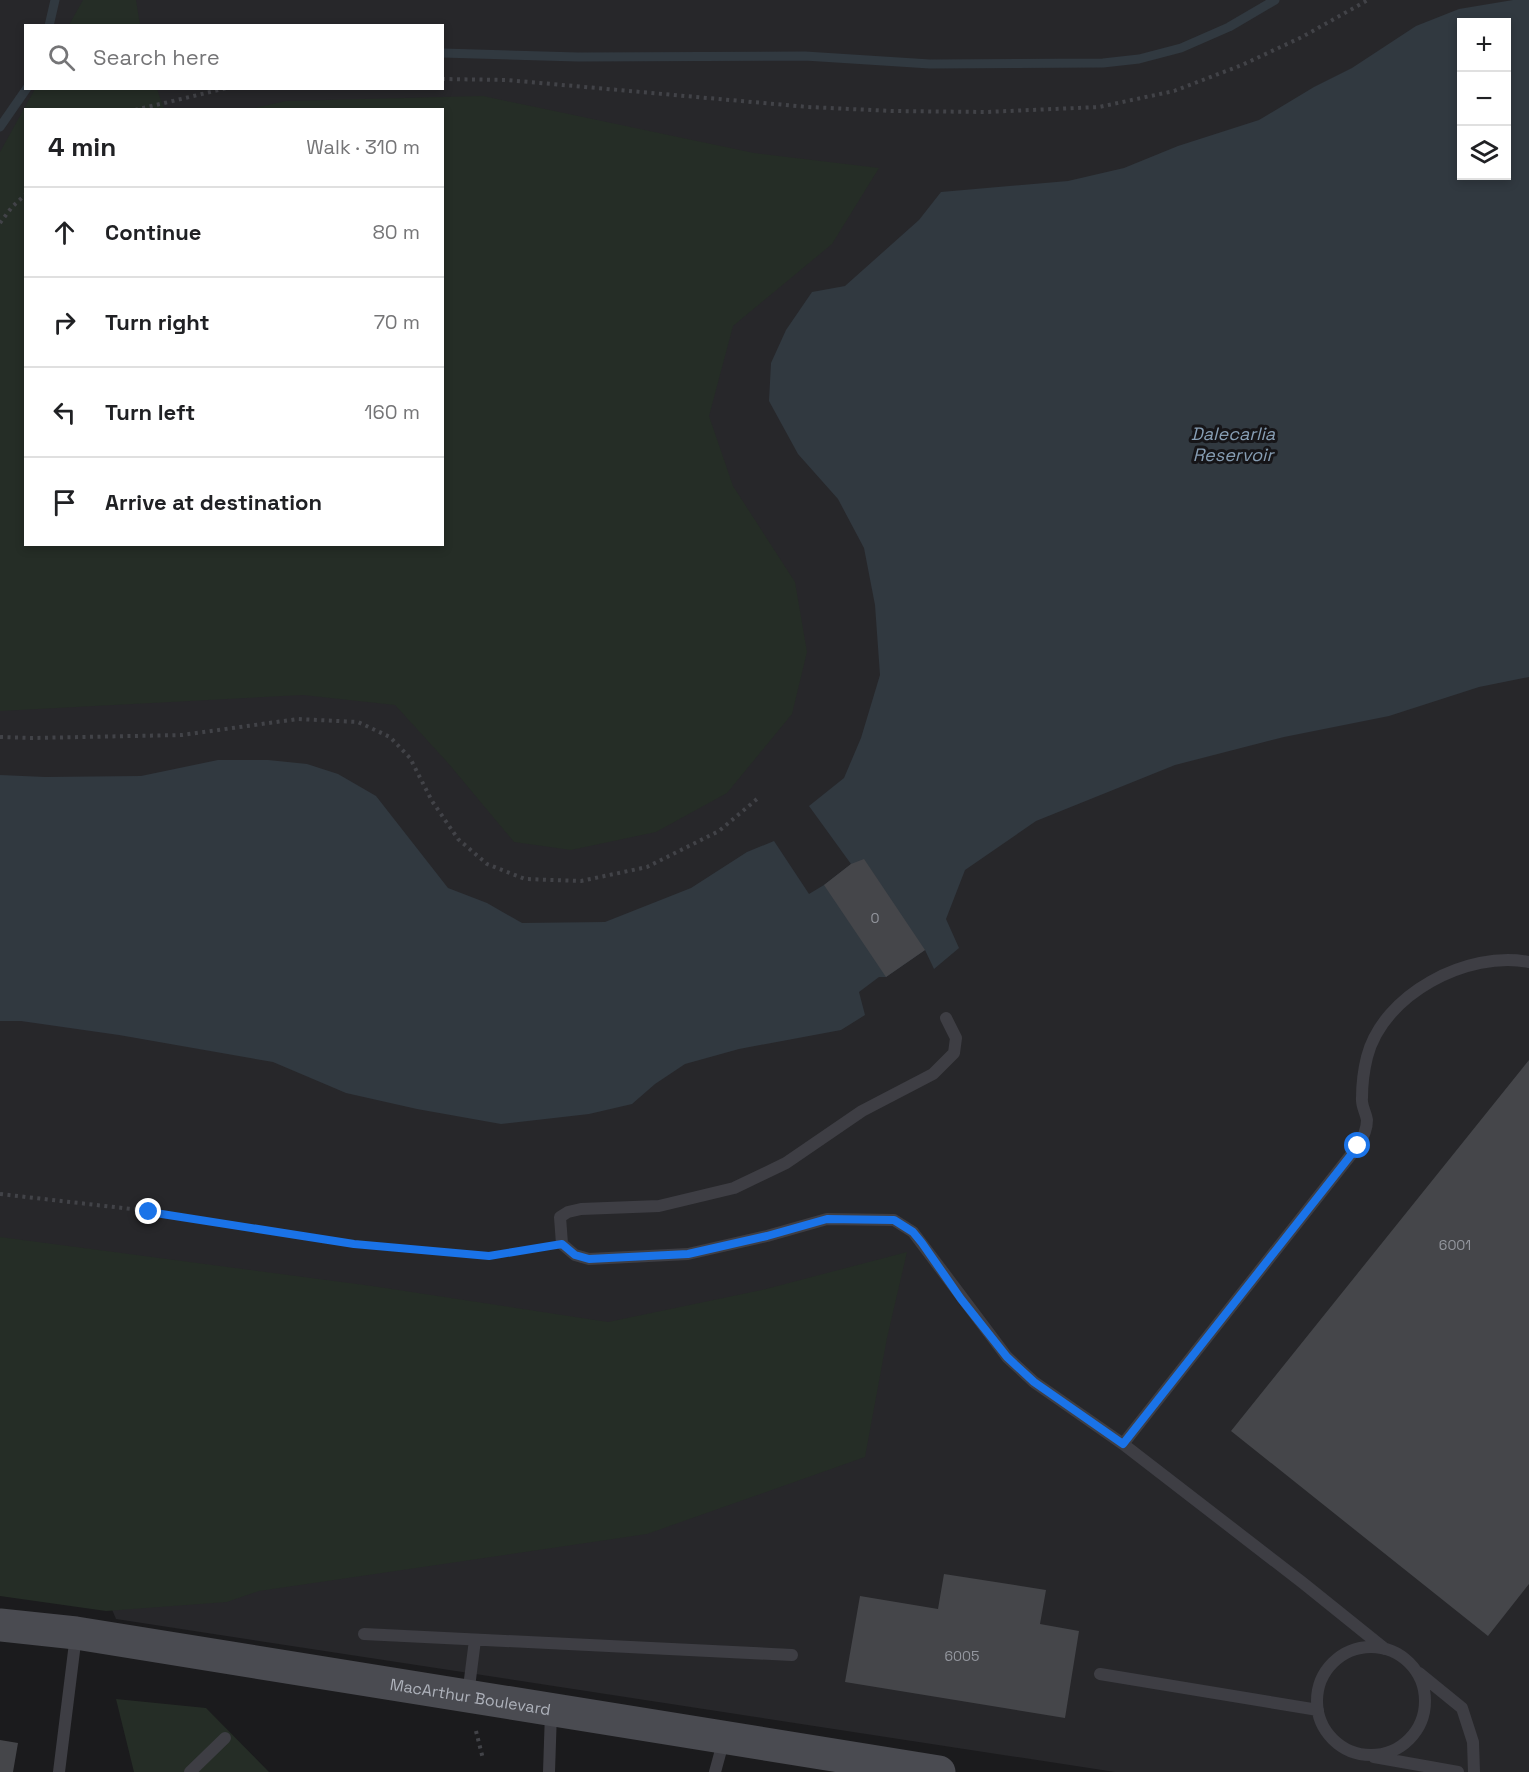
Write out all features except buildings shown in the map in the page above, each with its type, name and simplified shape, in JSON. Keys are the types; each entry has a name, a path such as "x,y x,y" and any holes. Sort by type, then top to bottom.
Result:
{"main road":[{"name":"MacArthur Boulevard","path":"0,1625 76,1633 939,1772"}],"lane":[{"path":"1123,1444 1358,1146 1364,1135 1367,1120 1361,1100 1368,1055 1381,1026 1409,995 1446,973 1488,961 1529,963"},
{"path":"946,1018 956,1038 954,1053 933,1074 862,1111 786,1163 734,1188 660,1206 581,1209 568,1212 560,1217 562,1244 575,1255 589,1259 688,1254 767,1236 827,1219 894,1220 913,1232 1007,1357 1034,1382 1123,1444 1385,1649 1401,1657 1462,1708 1473,1742 1474,1772"},
{"path":"59,1772 76,1633"},
{"path":"364,1634 792,1656"},
{"path":"468,1697 475,1640"},
{"path":"1385,1649 1367,1648 1349,1652 1334,1662 1323,1676 1317,1692 1318,1710 1323,1727 1333,1740 1348,1750 1458,1772"},
{"path":"1364,1755 1382,1754 1398,1748 1412,1737 1421,1722 1425,1704 1423,1686 1415,1670"},
{"path":"1100,1674 1318,1710"},
{"path":"549,1772 552,1711"},
{"path":"190,1772 225,1738"},
{"path":"715,1772 724,1739"}],"path":[{"path":"444,79 507,80 797,106 872,110 986,112 1099,107 1174,91 1242,65 1302,37 1368,0"},
{"path":"143,108 219,90"},
{"path":"0,224 12,207 24,196"},
{"path":"0,737 182,735 298,719 358,722 390,737 410,758 432,801 458,839 486,864 525,879 581,881 647,867 719,831 757,799"},
{"path":"0,1194 149,1212 354,1244 489,1256 562,1244"}],"shaded area":[{"path":"0,0 1529,0 1529,1772 1115,1772 116,1619 51,1465 0,1415"},
{"path":"83,0 136,0 140,24 70,24"},
{"path":"34,90 157,90 164,108 24,108"},
{"path":"483,96 754,153 879,168 832,244 733,326 709,416 733,486 795,582 807,652 792,714 727,793 656,832 571,850 514,842 448,763 395,705 303,695 0,711 0,152 24,109 24,546 444,546 444,108 255,108 286,101"},
{"path":"0,1237 372,1286 608,1322 766,1289 907,1252 887,1338 865,1457 647,1534 259,1591 227,1602 106,1611 0,1596"},
{"path":"116,1699 206,1708 269,1772 134,1772"}],"water":[{"name":"Dalecarlia Reservoir","path":"1513,0 1529,0 1529,677 1479,687 1389,716 1284,737 1175,765 1036,821 965,870 946,919 959,948 934,969 925,950 886,977 879,977 859,992 865,1015 841,1030 739,1049 685,1064 655,1084 632,1104 589,1114 501,1124 346,1093 273,1062 119,1035 21,1021 0,1021 0,775 141,776 218,760 268,760 307,764 338,774 376,796 448,888 487,903 522,923 605,922 691,888 747,852 774,841 809,894 824,885 851,864 809,806 844,778 861,738 880,675 875,605 864,548 838,499 798,454 769,401 771,363 786,330 812,292 845,286 919,220 941,192 1068,181 1124,168 1178,146 1259,120 1314,87 1352,68 1416,26 1459,9"}],"waterway":[{"path":"49,24 55,0"},
{"path":"444,53 578,57 805,56 930,64 1103,63 1139,59 1181,48 1229,27 1275,0"},
{"path":"0,127 26,90"}],"route":[{"path":"149,1212 354,1244 489,1256 562,1244 575,1255 589,1259 688,1254 767,1236 827,1219 894,1220 913,1232 961,1299 1007,1357 1034,1382 1123,1444 1358,1146"}]}
